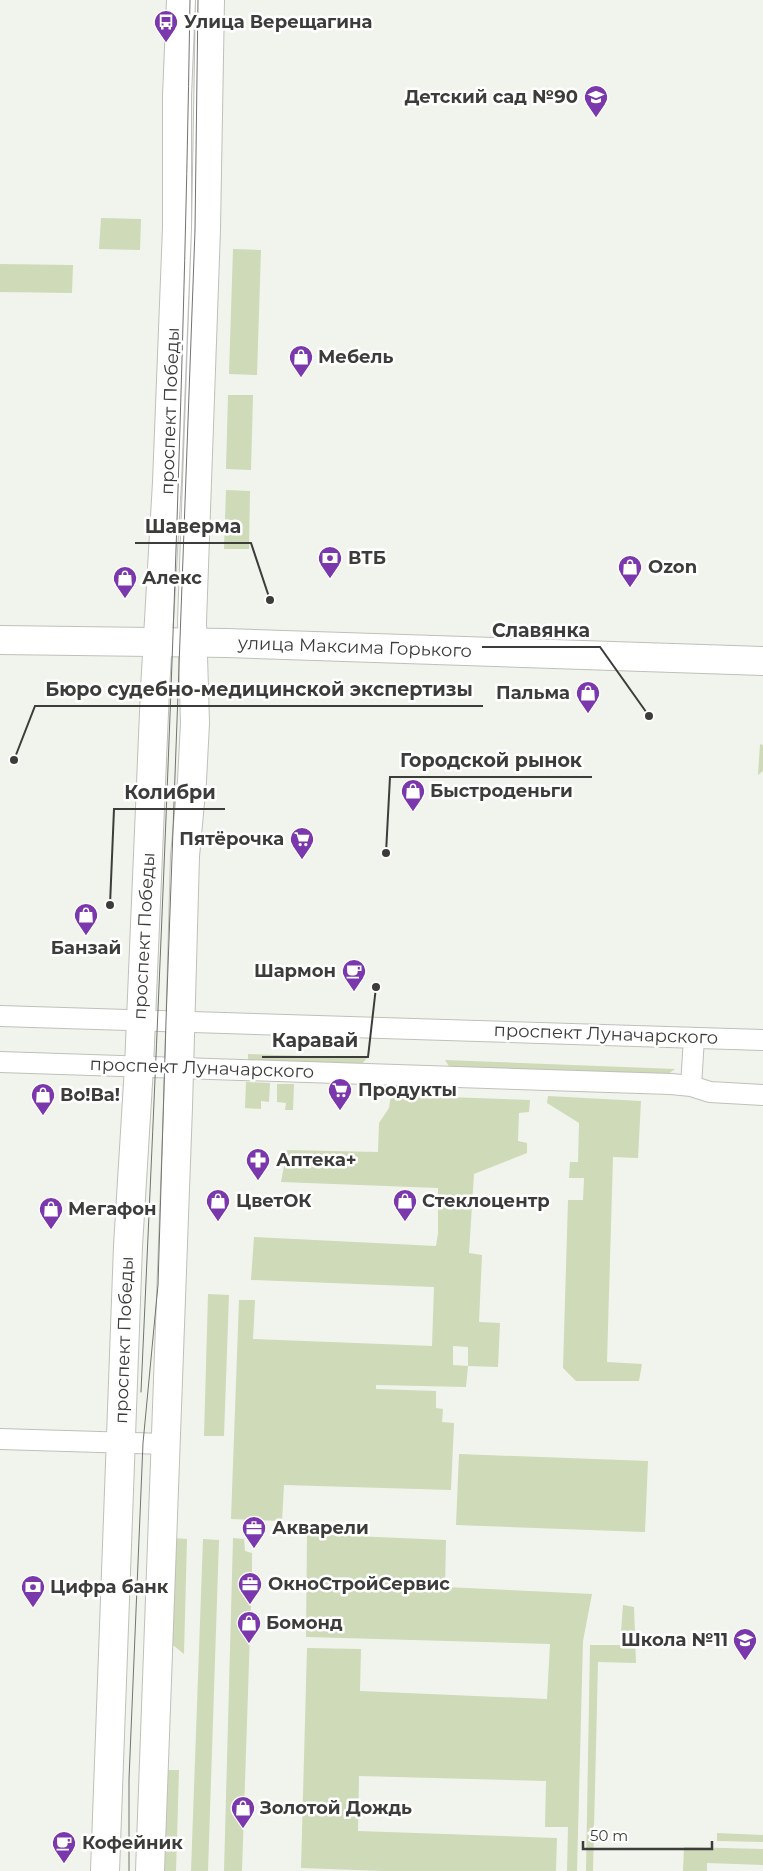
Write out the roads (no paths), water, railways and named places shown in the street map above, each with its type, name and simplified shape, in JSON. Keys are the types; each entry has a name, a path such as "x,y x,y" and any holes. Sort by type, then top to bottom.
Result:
{"main road":[{"name":"проспект Победы","path":"105,1871 128,1246 139,1067 178,228 178,96 181,0"},
{"name":"проспект Победы","path":"150,1871 180,1069 185,856 195,723 192,643 206,239 210,0"},
{"name":"улица Максима Горького","path":"0,640 192,643 763,661"}],"street":[{"name":"проспект Луначарского","path":"0,1016 763,1040"},
{"path":"691,1086 694,1038"},
{"name":"проспект Луначарского","path":"0,1062 691,1086 710,1092 763,1095"},
{"path":"0,1440 166,1444"}],"tram line":[{"path":"141,1392 177,522 190,0"},
{"path":"129,1871 129,1779 143,1443 158,1285 195,230 198,0"}],"place":[{"name":"Улица Верещагина","path":"166,43"},
{"name":"Детский сад №90","path":"596,118"},
{"name":"Мебель","path":"301,378"},
{"name":"ВТБ","path":"330,579"},
{"name":"Ozon","path":"630,588"},
{"name":"Алекс","path":"125,599"},
{"name":"Шаверма","path":"270,600"},
{"name":"Пальма","path":"588,714"},
{"name":"Славянка","path":"649,716"},
{"name":"Бюро судебно-медицинской экспертизы","path":"14,760"},
{"name":"Быстроденьги","path":"413,812"},
{"name":"Городской рынок","path":"386,853"},
{"name":"Пятёрочка","path":"302,860"},
{"name":"Колибри","path":"110,905"},
{"name":"Банзай","path":"86,936"},
{"name":"Каравай","path":"376,987"},
{"name":"Шармон","path":"354,992"},
{"name":"Продукты","path":"340,1111"},
{"name":"Во!Ва!","path":"43,1116"},
{"name":"Аптека+","path":"258,1181"},
{"name":"ЦветОК","path":"218,1222"},
{"name":"Стеклоцентр","path":"405,1222"},
{"name":"Мегафон","path":"51,1230"},
{"name":"Акварели","path":"254,1549"},
{"name":"ОкноСтройСервис","path":"250,1605"},
{"name":"Цифра банк","path":"33,1608"},
{"name":"Бомонд","path":"249,1644"},
{"name":"Школа №11","path":"745,1661"},
{"name":"Золотой Дождь","path":"243,1829"},
{"name":"Кофейник","path":"64,1864"}]}
